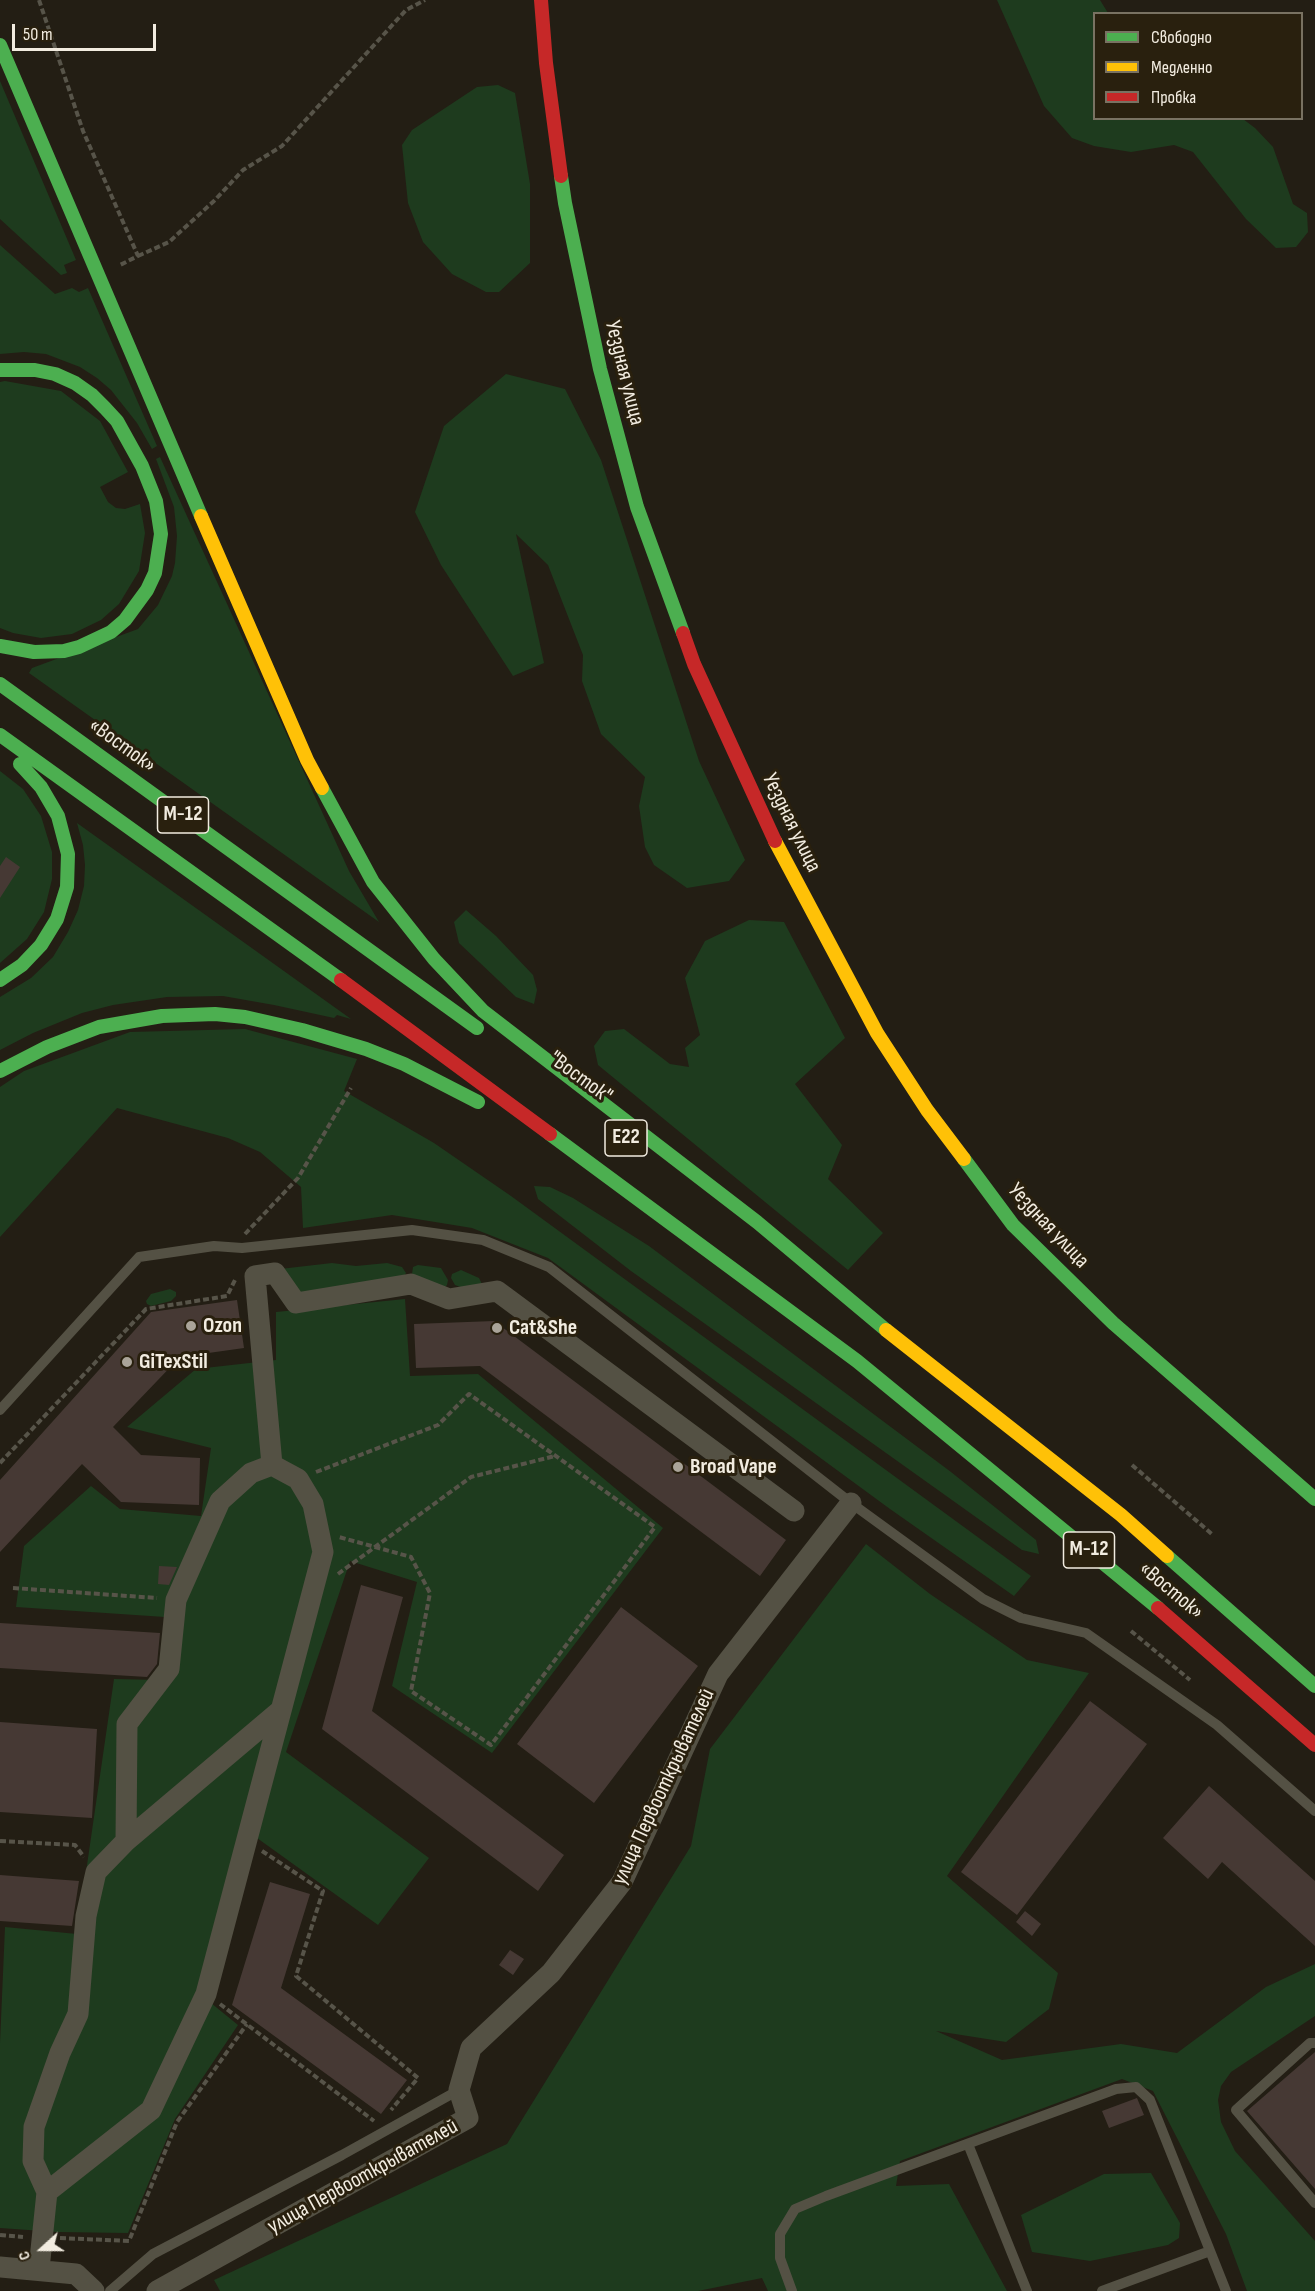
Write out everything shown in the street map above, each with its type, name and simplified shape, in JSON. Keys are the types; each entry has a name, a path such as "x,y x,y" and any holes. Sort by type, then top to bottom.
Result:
{"main road":[{"name":"Уездная улица","path":"541,0 546,63 565,202 600,369 637,507 694,664 782,857 877,1033 927,1110 1013,1225 1113,1323 1315,1499"},
{"path":"0,45 307,760 373,882 434,959 483,1011 757,1222 886,1330"},
{"path":"0,370 35,370 55,374 75,383 92,395 117,421 142,466 156,501 160,534 155,573 137,606 111,632 79,647 64,651 34,652 0,646"},
{"name":"«Восток»","path":"0,684 491,1038"},
{"path":"0,735 357,991 857,1361"},
{"path":"0,747 32,776 50,801 64,836 68,870 62,905 49,933 32,956 0,980"},
{"path":"0,1071 46,1047 99,1028 162,1016 215,1014 245,1017 302,1030 366,1049 437,1080 491,1110"},
{"name":"\"Восток\"","path":"597,1116 886,1330"},
{"path":"567,1164 701,1258 857,1361"},
{"name":"«Восток»","path":"886,1330 1122,1515 1315,1686"},
{"name":"«Восток»","path":"857,1361 1087,1548 1315,1745"},
{"path":"1273,1647 1315,1674"}],"street":[{"path":"272,1465 255,1276 275,1273 296,1303 411,1284 449,1299 497,1291 794,1511"},
{"path":"47,2192 151,2110 206,1994 324,1552 313,1504 298,1479 272,1465 251,1473 220,1501 176,1600 169,1669 127,1724 126,1841"},
{"name":"улица Первооткрывателей","path":"157,2291 468,2118 459,2090 471,2048 551,1973 622,1882 718,1674 851,1503"},
{"path":"39,2269 47,2192 33,2162 34,2127 60,2053 78,2014 86,1916 96,1872 126,1841 281,1710"},
{"path":"0,2267 76,2274 94,2291"}],"lane":[{"path":"0,1410 139,1257 214,1246 242,1248 412,1230 483,1240 549,1267 851,1503 982,1599 1021,1618 1086,1633 1217,1725 1315,1811"},
{"path":"1315,2043 1310,2043 1236,2110 1315,2203"},
{"path":"792,2291 780,2258 780,2234 795,2210 1116,2089 1136,2087 1150,2100 1226,2291"},
{"path":"110,2291 153,2254 342,2155 459,2090"},
{"path":"968,2144 1027,2291"},
{"path":"1102,2291 1210,2251"},
{"path":"1135,2291 1134,2284 1137,2278"}],"path":[{"path":"39,0 83,131 138,256"},
{"path":"114,268 169,242 214,201 243,170 282,146 406,10 425,0"},
{"path":"242,1248 245,1231 298,1178 351,1088"},
{"path":"0,1462 146,1309 227,1296 236,1276 255,1276"},
{"path":"298,1479 438,1425 469,1394 655,1527 491,1745 411,1691 430,1593 411,1557 319,1532"},
{"path":"313,1592 471,1477 556,1456"},
{"path":"1132,1465 1213,1535"},
{"path":"13,1588 176,1600"},
{"path":"1131,1630 1190,1680"},
{"path":"246,1840 323,1891 296,1976 418,2078 385,2117"},
{"path":"0,1841 75,1845 96,1872"},
{"path":"206,1994 379,2125"},
{"path":"0,2235 129,2241 177,2122 247,2024"}],"green space":[{"path":"997,0 1100,0 1107,12 1093,12 1093,120 1244,120 1273,147 1293,204 1307,213 1308,232 1296,247 1276,248 1246,219 1193,152 1174,145 1131,152 1094,146 1072,138 1044,106"},
{"path":"0,81 76,260 64,265 67,273 61,275 0,219"},
{"path":"498,85 515,93 530,184 530,263 499,292 486,292 452,274 423,242 408,203 402,145 412,130 477,87"},
{"path":"0,245 55,294 72,288 79,292 88,288 157,446 152,449 137,423 111,390 80,367 46,354 24,352 0,354"},
{"path":"506,374 565,389 601,460 699,761 745,860 729,881 687,888 654,865 645,847 639,806 645,777 601,734 582,681 583,655 548,565 516,534 544,663 513,676 441,565 415,512 444,426"},
{"path":"0,382 61,391 100,421 128,472 100,487 108,502 116,508 125,509 140,504 145,533 139,571 119,604 101,620 72,634 41,638 0,628"},
{"path":"160,457 349,871 379,922 29,673 32,668 138,629 158,605 172,576 177,536 174,507 156,459"},
{"path":"0,771 23,789 41,816 52,852 52,879 44,912 27,939 0,963"},
{"path":"77,823 351,1019 337,1015 334,1018 223,996 167,997 113,1005 82,1013 33,1033 0,1050 0,997 31,978 53,957 78,910 84,886 85,865"},
{"path":"466,910 496,936 533,975 537,990 534,1004 516,997 459,943 454,922"},
{"path":"749,920 784,922 845,1038 795,1084 842,1145 828,1179 883,1233 848,1270 598,1065 594,1046 605,1031 624,1029 670,1064 689,1067 685,1048 700,1035 685,978 705,941"},
{"path":"245,1029 357,1059 344,1091 434,1143 511,1196 1031,1576 1014,1596 890,1509 548,1258 472,1228 392,1215 303,1228 301,1187 260,1152 228,1138 117,1108 0,1237 0,1087 24,1071 130,1032"},
{"path":"534,1186 550,1187 573,1198 649,1246 951,1472 1036,1540 1039,1554 1022,1550 631,1271 538,1199"},
{"path":"332,1263 356,1266 387,1263 402,1267 406,1273 404,1276 304,1297 280,1269"},
{"path":"418,1265 441,1268 448,1280 447,1285 444,1288 412,1274 413,1267"},
{"path":"461,1270 479,1278 482,1284 466,1289 455,1285 451,1278 452,1274"},
{"path":"170,1289 176,1292 176,1296 171,1301 151,1306 147,1304 146,1301 151,1294"},
{"path":"405,1299 410,1376 478,1374 663,1528 492,1753 392,1686 417,1582 350,1561 286,1752 429,1858 378,1925 257,1838 211,2003 238,2025 175,2119 128,2233 0,2228 0,2043 5,1927 77,1934 114,1679 158,1680 165,1617 16,1607 24,1546 91,1486 120,1509 201,1516 211,1448 127,1427 196,1369 276,1360 276,1312"},
{"path":"866,1544 930,1594 1027,1660 1089,1673 947,1876 1058,1973 1049,2009 1006,2042 936,2031 1002,2060 1121,2044 1177,2053 1266,1987 1315,1964 1315,2016 1231,2072 1221,2086 1218,2100 1221,2122 1235,2151 1315,2241 1315,2291 1247,2291 1226,2234 1153,2091 1122,2079 900,2161 896,2186 949,2184 1007,2291 768,2291 762,2278 698,2291 220,2291 214,2280 507,2144 691,1846 710,1749"},
{"path":"1151,2173 1180,2223 1179,2238 1168,2245 1090,2261 1032,2252 1021,2215 1104,2174"}],"building":[{"path":"6,857 20,867 0,898 0,866"},
{"path":"237,1300 244,1348 180,1357 113,1427 141,1455 200,1458 199,1505 121,1502 82,1464 0,1552 0,1480 151,1312"},
{"path":"494,1321 786,1540 760,1576 480,1366 416,1368 414,1324"},
{"path":"159,1566 177,1567 169,1585 158,1584"},
{"path":"361,1585 403,1597 372,1711 564,1855 538,1891 322,1729"},
{"path":"621,1607 698,1666 594,1803 517,1744"},
{"path":"0,1623 160,1633 157,1664 147,1677 0,1668"},
{"path":"1090,1701 1147,1744 1017,1915 961,1872"},
{"path":"0,1722 97,1729 92,1818 0,1812"},
{"path":"1209,1786 1315,1881 1315,1946 1222,1862 1208,1879 1163,1838"},
{"path":"0,1875 79,1881 72,1926 0,1921"},
{"path":"270,1882 310,1894 281,1988 407,2080 381,2114 232,2005"},
{"path":"1025,1911 1041,1924 1032,1936 1016,1922"},
{"path":"510,1950 524,1959 513,1975 499,1965"},
{"path":"1315,2052 1315,2189 1247,2111"},
{"path":"1137,2098 1144,2115 1109,2128 1102,2111"}],"traffic: fast":[{"path":"0,45 201,516"},
{"path":"561,176 600,369 637,507 683,633"},
{"path":"0,370 35,370 55,374 75,383 105,408 117,421 142,466 156,501 161,534 155,573 147,590 125,620 111,632 79,647 64,651 34,652 0,646"},
{"path":"0,684 477,1028"},
{"path":"0,735 341,980"},
{"path":"0,980 22,965 41,945 57,919 67,887 68,854 58,816 41,787 20,764"},
{"path":"322,788 373,882 434,959 483,1011 757,1222 886,1330"},
{"path":"0,1071 47,1047 99,1027 162,1016 215,1014 245,1017 302,1030 366,1049 404,1064 478,1102"},
{"path":"550,1134 857,1361 1158,1608"},
{"path":"964,1159 1013,1225 1113,1323 1315,1499"},
{"path":"1167,1556 1315,1686"}],"traffic: slow":[{"path":"201,516 307,760 322,788"},
{"path":"775,841 877,1033 927,1110 964,1159"},
{"path":"886,1330 1121,1515 1167,1556"}],"traffic: jam":[{"path":"541,0 546,63 561,176"},
{"path":"683,633 694,664 775,841"},
{"path":"341,980 550,1134"},
{"path":"1158,1608 1315,1745"}],"place":[{"name":"Ozon","path":"191,1326"},
{"name":"Cat&She","path":"497,1328"},
{"name":"GiTexStil","path":"127,1362"},
{"name":"Broad Vape","path":"678,1467"}]}
